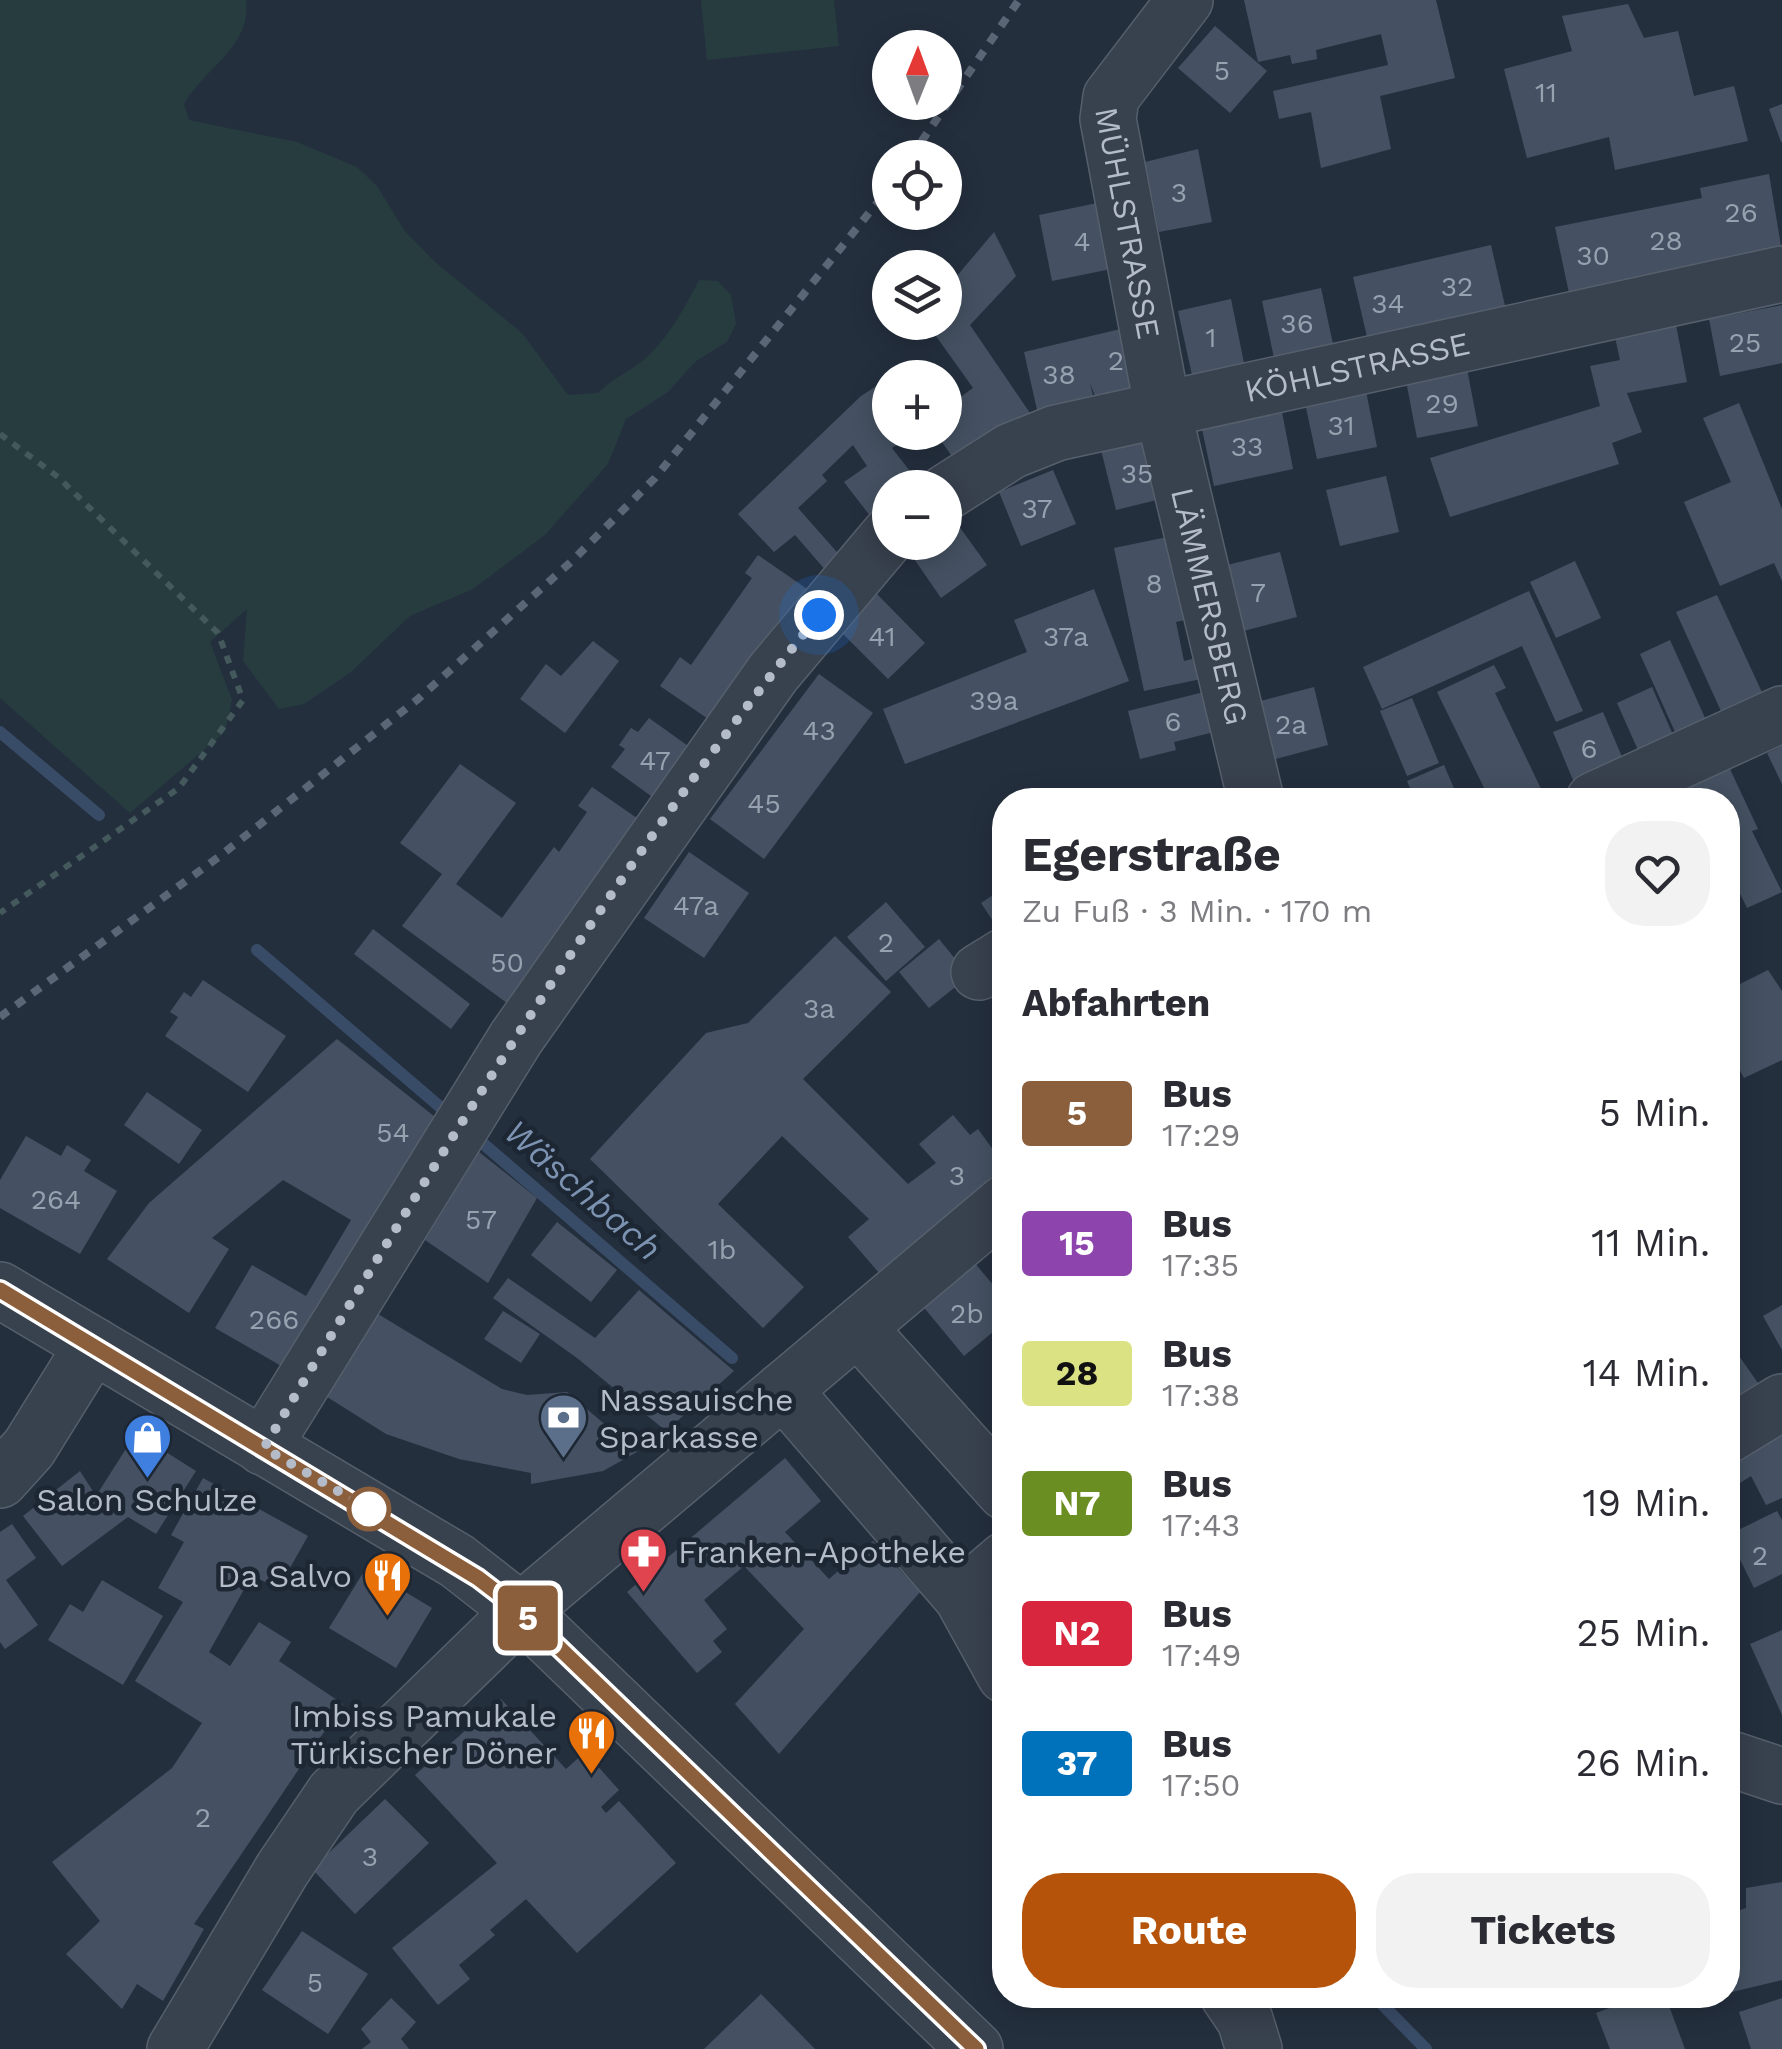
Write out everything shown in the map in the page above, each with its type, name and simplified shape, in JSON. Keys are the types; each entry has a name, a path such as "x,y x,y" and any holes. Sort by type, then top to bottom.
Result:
{"street":[{"name":"MÜHLSTRASSE","path":"1163,411 1108,119 1111,97 1185,0"},
{"name":"KÖHLSTRASSE","path":"962,482 1011,451 1056,433 1782,274"},
{"name":"LÄMMERSBERG","path":"1163,411 1253,788"},
{"path":"264,1448 477,1100 659,831 772,673 872,555"},
{"path":"1620,788 1782,714"},
{"path":"176,2049 282,1870 334,1793 521,1611 992,1214"},
{"path":"0,1290 456,1561 521,1611 976,2049"},
{"path":"858,1328 992,1477"},
{"path":"0,1480 29,1448 93,1344"},
{"path":"783,1390 962,1597 992,1651"},
{"path":"1740,1428 1782,1402"},
{"path":"962,1597 992,1571"},
{"path":"1740,1762 1782,1776"},
{"path":"1237,2008 1254,2049"}],"path":[{"path":"0,434 58,477 218,633 243,700 179,788 0,913"}],"green space":[{"path":"0,0 246,0 242,31 184,104 189,120 297,142 357,167 377,186 404,230 434,261 522,333 568,395 598,393 643,360 671,329 699,280 718,281 731,295 736,324 727,342 696,361 668,392 626,419 608,464 545,535 473,589 410,616 351,672 304,704 279,709 243,661 247,609 210,642 232,700 225,732 130,813 0,698"},
{"path":"701,0 834,0 839,46 707,60"}],"building":[{"path":"1244,0 1436,0 1455,78 1380,96 1391,149 1321,168 1311,112 1279,119 1273,91 1388,65 1381,34 1316,50 1317,59 1292,64 1290,55 1258,62"},
{"path":"1628,4 1644,38 1678,31 1694,96 1734,86 1748,141 1615,170 1609,137 1527,158 1504,69 1572,51 1562,16"},
{"path":"1215,26 1267,71 1230,113 1178,68"},
{"path":"1782,104 1782,142 1781,142 1769,109"},
{"path":"1198,149 1212,222 1159,232 1145,162"},
{"path":"1769,174 1782,252 1569,293 1555,227 1702,198 1700,188"},
{"path":"1112,200 1126,266 1052,281 1039,215"},
{"path":"994,232 1016,276 970,325 1032,416 960,468 948,450 962,450 962,396 973,388 962,373 962,360 953,360 939,340 962,340 962,270"},
{"path":"1491,245 1506,310 1368,341 1353,277"},
{"path":"1321,288 1333,344 1274,358 1262,301"},
{"path":"1231,299 1244,363 1192,375 1178,311"},
{"path":"1782,305 1782,363 1720,376 1709,319"},
{"path":"1137,325 1151,383 1095,396 1090,383 1093,396 1037,410 1024,352"},
{"path":"1676,325 1687,382 1627,393 1642,432 1612,443 1619,464 1450,517 1430,458 1600,406 1590,366 1620,360 1615,337"},
{"path":"1467,369 1478,426 1417,438 1406,381"},
{"path":"872,389 872,450 894,450 909,470 872,470 872,518 844,482 867,466 853,445 822,475 827,481 798,508 843,559 828,573 795,535 774,552 738,514"},
{"path":"1366,391 1377,447 1317,459 1305,403"},
{"path":"1739,403 1782,509 1782,581 1774,563 1720,586 1684,502 1731,482 1703,418"},
{"path":"1281,407 1293,469 1214,486 1201,424"},
{"path":"1157,436 1173,496 1116,510 1101,450"},
{"path":"1053,470 1076,524 1021,546 999,492"},
{"path":"1386,476 1399,532 1340,546 1326,490"},
{"path":"962,530 987,565 941,598 915,560 962,560"},
{"path":"1177,535 1195,618 1176,622 1184,661 1201,657 1206,678 1144,691 1114,548"},
{"path":"1280,552 1297,617 1236,633 1219,567"},
{"path":"758,555 810,591 717,725 660,686 680,657 691,665 752,578 745,573"},
{"path":"1575,561 1601,618 1556,638 1530,582"},
{"path":"1094,589 1129,681 905,764 883,709 1027,652 1014,620"},
{"path":"1529,591 1583,711 1556,722 1522,646 1382,709 1363,667"},
{"path":"876,593 925,643 888,679 839,630"},
{"path":"1717,595 1766,701 1725,720 1676,612"},
{"path":"1670,640 1710,729 1680,743 1640,654"},
{"path":"593,641 619,661 565,733 520,699 546,664 561,676"},
{"path":"1494,665 1506,688 1495,693 1541,788 1484,788 1437,692"},
{"path":"819,674 873,713 764,859 710,819"},
{"path":"1314,687 1328,745 1268,761 1253,703"},
{"path":"1652,687 1677,744 1642,759 1617,703"},
{"path":"1208,691 1218,731 1174,742 1176,750 1140,759 1128,711"},
{"path":"1412,698 1439,763 1407,776 1380,711"},
{"path":"1603,712 1625,764 1575,785 1553,732"},
{"path":"649,718 698,753 662,804 611,767 625,749 619,745 631,728 638,732"},
{"path":"1782,746 1782,784 1767,753"},
{"path":"460,764 516,803 456,884 502,918 554,847 559,852 587,812 578,806 592,787 647,825 515,1009 402,926 442,874 400,843"},
{"path":"1444,765 1454,788 1410,788 1407,781"},
{"path":"1730,769 1739,788 1689,788"},
{"path":"1740,790 1758,829 1752,831 1782,892 1747,908 1740,894"},
{"path":"689,852 749,893 704,958 644,918"},
{"path":"992,896 992,920 981,903"},
{"path":"886,902 925,947 886,981 847,937"},
{"path":"373,929 470,1004 451,1029 354,954"},
{"path":"835,936 891,992 803,1079 908,1184 936,1163 919,1144 953,1115 970,1135 978,1129 992,1148 992,1177 880,1274 848,1237 869,1219 782,1136 718,1204 804,1287 763,1328 590,1159 706,1033 748,1023"},
{"path":"939,939 969,976 929,1008 899,972"},
{"path":"1768,970 1782,991 1782,1060 1744,1078 1740,1070 1740,984"},
{"path":"203,980 286,1036 248,1092 165,1036 178,1017 170,1012 184,992 191,997"},
{"path":"337,1039 445,1125 297,1375 215,1328 252,1265 306,1296 351,1220 283,1180 212,1238 229,1249 189,1313 107,1259 149,1203"},
{"path":"147,1092 202,1130 179,1164 124,1125"},
{"path":"26,1136 61,1156 67,1145 91,1160 84,1171 117,1191 80,1254 0,1208 0,1180"},
{"path":"479,1152 537,1198 488,1283 425,1240"},
{"path":"557,1222 617,1270 591,1302 531,1255"},
{"path":"973,1261 992,1284 992,1333 964,1356 921,1304"},
{"path":"508,1278 595,1338 639,1290 734,1371 666,1431 577,1358 493,1298"},
{"path":"1782,1305 1782,1350 1763,1316"},
{"path":"373,1311 502,1389 527,1395 567,1392 637,1452 603,1471 531,1484 531,1473 459,1459 386,1434 324,1395"},
{"path":"503,1311 540,1334 521,1363 484,1339"},
{"path":"1740,1357 1760,1386 1740,1400"},
{"path":"1782,1424 1782,1498 1766,1505 1751,1476 1740,1483 1740,1454 1764,1432"},
{"path":"136,1433 196,1471 156,1534 128,1517 62,1566 23,1516 80,1471 96,1496"},
{"path":"785,1458 821,1501 785,1532 829,1579 873,1541 920,1592 779,1754 735,1704 804,1629 744,1566 704,1600 727,1629 713,1641 722,1652 697,1673 627,1592"},
{"path":"203,1478 308,1536 278,1589 252,1575 209,1652 230,1666 259,1622 291,1642 279,1661 343,1704 194,1924 204,1929 163,2001 137,1984 122,2009 66,1954 100,1921 52,1862 172,1768 202,1723 135,1681 183,1602 158,1588 184,1542 171,1535"},
{"path":"1777,1511 1782,1520 1782,1574 1754,1588 1740,1559 1740,1529"},
{"path":"12,1524 36,1558 6,1580 38,1625 5,1649 0,1642 0,1532"},
{"path":"366,1568 432,1608 396,1668 329,1628"},
{"path":"102,1580 163,1616 123,1685 48,1640 70,1604 83,1612"},
{"path":"1782,1630 1782,1715 1750,1644"},
{"path":"501,1699 566,1769 585,1752 619,1790 601,1807 606,1813 619,1801 676,1863 577,1953 526,1899 490,1930 495,1935 459,1965 470,1979 438,2005 392,1948 497,1863 415,1775"},
{"path":"385,1799 429,1843 355,1914 312,1869"},
{"path":"1782,1882 1782,1980 1740,1990 1740,1910 1746,1908 1746,1888"},
{"path":"302,1931 368,1974 328,2034 262,1990"},
{"path":"761,1994 815,2049 704,2049"},
{"path":"391,1998 416,2022 401,2039 409,2049 362,2049 371,2042 361,2029"},
{"path":"1782,1998 1782,2049 1751,2049 1739,2012"},
{"path":"1609,2008 1670,2008 1685,2049 1610,2049 1596,2013"}],"waterway":[{"name":"Wäschbach","path":"0,732 99,815"},
{"name":"Wäschbach","path":"257,950 453,1118"},
{"name":"Wäschbach","path":"472,1134 732,1358"},
{"name":"Wäschbach","path":"1386,2008 1426,2049"}],"railway":[{"path":"922,140 1019,0"},
{"path":"0,1017 220,856 418,699 572,561 655,478 872,209"}],"bus line":[{"name":"5","path":"0,1290 422,1540 521,1611 976,2049"}],"place":[{"name":"Nassauische Sparkasse","path":"564,1460"},
{"name":"Salon Schulze","path":"147,1480"},
{"name":"Franken-Apotheke","path":"643,1594"},
{"name":"Da Salvo","path":"387,1618"},
{"name":"Imbiss Pamukale Türkischer Döner","path":"592,1776"}],"route":[{"path":"369,1509 264,1448 516,1038 772,673 819,615"}]}
